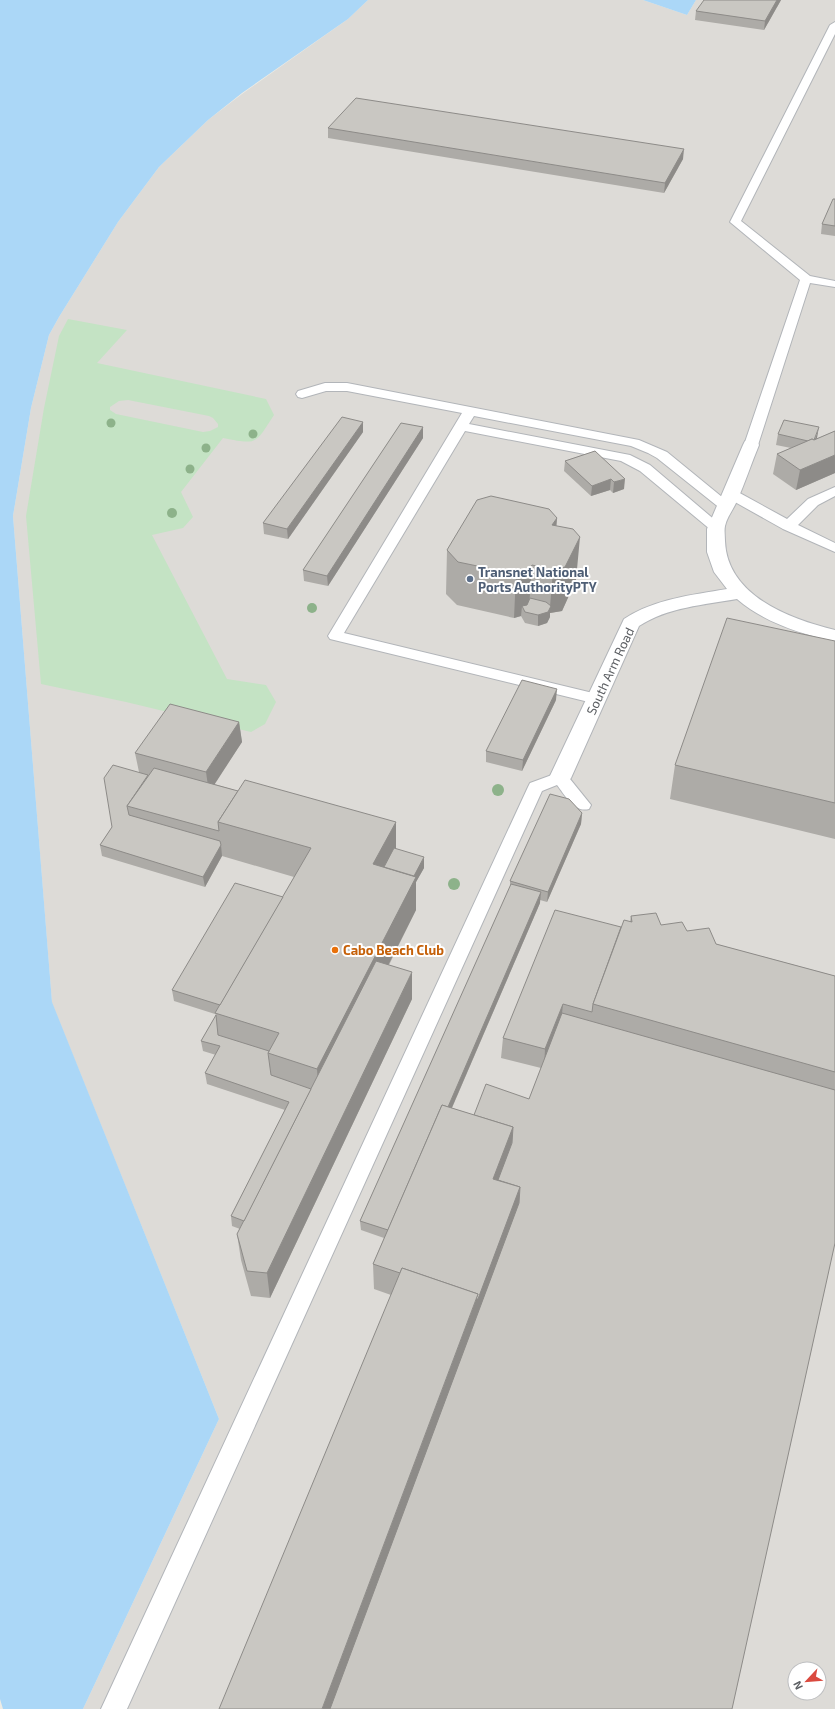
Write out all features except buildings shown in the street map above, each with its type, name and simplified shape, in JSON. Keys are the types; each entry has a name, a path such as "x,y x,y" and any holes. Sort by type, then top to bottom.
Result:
{"street":[{"path":"751,445 716,527 715,553 729,580 740,593 755,606 775,617 818,633 835,636"},
{"name":"South Arm Road","path":"560,778 631,623 639,617 660,608 740,593"}],"lane":[{"path":"835,25 735,222 806,279 835,284"},
{"path":"751,445 806,279"},
{"path":"302,394 325,387 347,387 606,438 648,448 662,455 728,500 835,548"},
{"path":"470,412 335,636 597,699"},
{"path":"462,426 592,451 635,462 645,468 716,527"},
{"path":"788,526 813,502 835,491"},
{"path":"114,1709 536,787 560,778 583,805"}],"shaded area":[{"path":"368,0 643,0 687,15 696,0 835,0 835,1709 83,1709 219,1419 52,1003 13,516 31,408 49,335 118,222 159,167 208,120 348,19"}],"green space":[{"path":"68,319 127,330 97,363 266,399 274,415 259,437 254,440 243,441 223,438 181,492 193,517 183,528 152,535 227,679 266,685 276,702 265,724 251,732 126,702 41,684 26,516 44,408 59,336","holes":["128,400 209,416 218,424 218,427 210,431 203,432 116,414 110,410 110,407 119,401"]}],"water":[{"path":"0,0 368,0 348,19 242,93 208,120 159,167 118,222 49,335 31,408 13,516 52,1002 219,1419 83,1709 3,1709 0,1699"},
{"path":"643,0 696,0 687,15"}],"place":[{"name":"Transnet National Ports AuthorityPTY","path":"470,579"},
{"name":"Cabo Beach Club","path":"335,950"}]}
